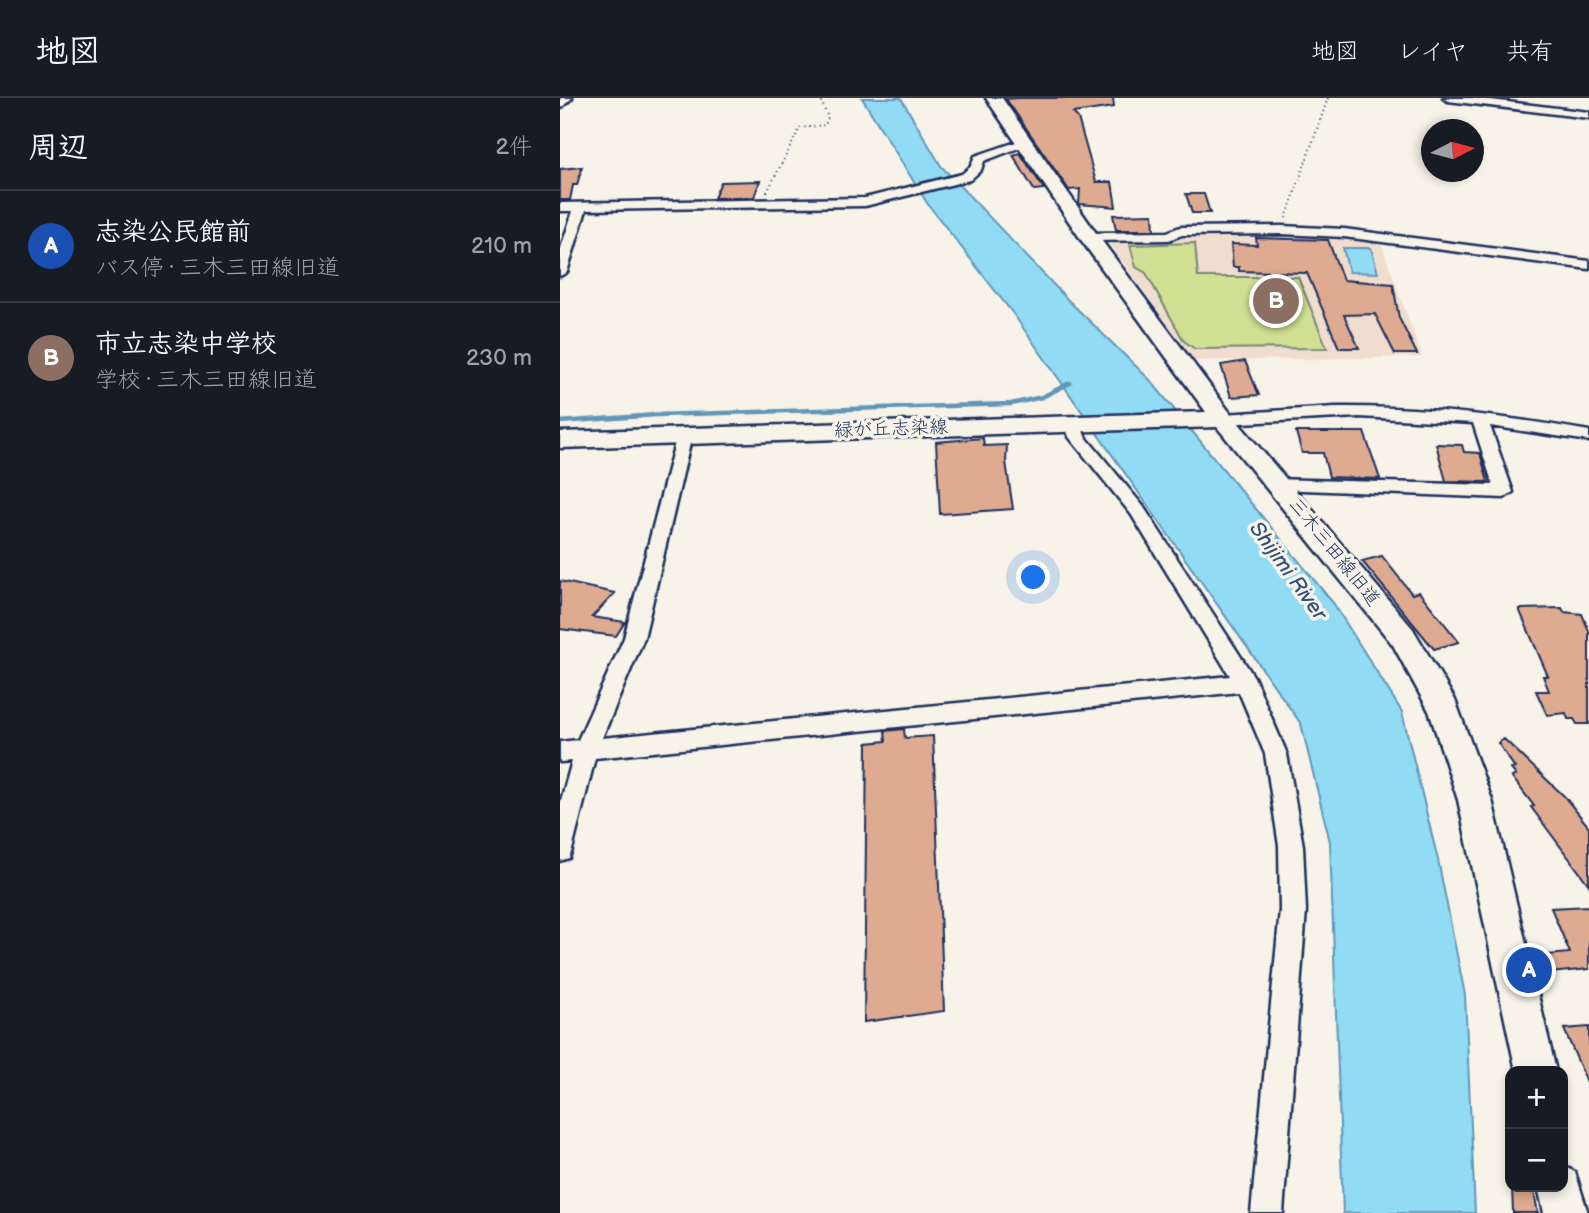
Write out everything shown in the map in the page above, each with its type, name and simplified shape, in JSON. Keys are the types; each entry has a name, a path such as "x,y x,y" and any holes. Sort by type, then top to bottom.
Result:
{"street":[{"path":"560,106 567,98"},
{"name":"三木三田線旧道","path":"994,98 1089,237 1223,419 1403,638 1444,709 1475,800 1535,1066"},
{"path":"1447,98 1589,115"},
{"path":"560,207 865,202 966,177 977,167 979,159 1025,142"},
{"path":"560,272 582,206"},
{"path":"1089,237 1169,236 1180,231 1282,230 1344,233 1589,265"},
{"path":"1223,419 1332,413 1404,413 1480,420 1589,436"},
{"name":"緑が丘志染線","path":"560,440 1223,419"},
{"path":"1278,483 1504,492 1480,420"},
{"path":"1073,424 1077,437 1137,510 1246,683 1276,754 1292,859 1293,911 1267,1213"},
{"path":"560,850 586,749 634,638 684,435"},
{"path":"560,752 1246,683"},
{"path":"1561,1192 1566,1213"}],"path":[{"path":"763,203 769,183 800,128 825,125 828,118 820,98"},
{"path":"1282,230 1328,98"}],"shaded area":[{"path":"1285,236 1346,238 1382,246 1422,357 1194,361 1107,240"}],"green space":[{"path":"1195,243 1198,277 1298,277 1327,348 1195,349 1184,341 1146,273 1136,267 1130,245"}],"water":[{"name":"Shijimi River","path":"862,98 901,98 941,166 1069,301 1150,380 1334,604 1402,712 1438,860 1465,995 1475,1213 1343,1213 1330,842 1301,724 1014,315 927,203"},
{"path":"1343,248 1371,248 1378,273 1349,272"}],"building":[{"path":"1113,98 1114,107 1073,113 1078,118 1096,182 1112,182 1116,207 1079,204 1080,189 1069,190 1006,99"},
{"path":"1020,153 1044,189 1034,190 1013,155"},
{"path":"582,167 577,185 573,185 570,200 560,200 560,169"},
{"path":"760,181 754,197 714,198 721,182"},
{"path":"1186,194 1204,194 1210,213 1192,213"},
{"path":"1153,214 1154,230 1116,230 1113,215"},
{"path":"1256,238 1328,240 1343,280 1393,284 1399,318 1417,354 1395,354 1375,314 1344,315 1359,348 1339,348 1307,273 1239,271 1239,267 1233,267 1231,244 1257,245"},
{"path":"1245,361 1259,395 1231,397 1221,365"},
{"path":"1296,432 1364,432 1380,479 1329,477 1323,453 1302,453"},
{"path":"983,438 984,446 1007,445 1006,462 1013,509 940,514 936,442"},
{"path":"1436,444 1462,445 1464,452 1480,453 1488,482 1446,481"},
{"path":"1382,556 1412,594 1419,592 1459,642 1434,649 1362,561"},
{"path":"560,581 615,593 592,617 625,622 616,636 560,629"},
{"path":"1562,608 1564,612 1582,614 1589,631 1589,724 1577,724 1574,719 1568,719 1566,713 1547,715 1536,691 1549,691 1543,676 1548,676 1519,609"},
{"path":"904,729 905,738 933,736 944,1011 864,1022 867,743 886,741 885,731"},
{"path":"1504,739 1564,796 1589,827 1589,885 1512,777 1516,775 1511,769 1515,768 1498,743"},
{"path":"1589,906 1589,969 1550,973 1548,955 1570,953 1551,908"},
{"path":"1589,1027 1589,1087 1564,1029"},
{"path":"1512,1192 1534,1192 1538,1213 1513,1213"}],"waterway":[{"path":"560,422 656,415 1011,404 1042,397 1070,383"}],"place":[{"name":"市立志染中学校","path":"1276,301"},
{"name":"志染公民館前","path":"1529,970"}]}
